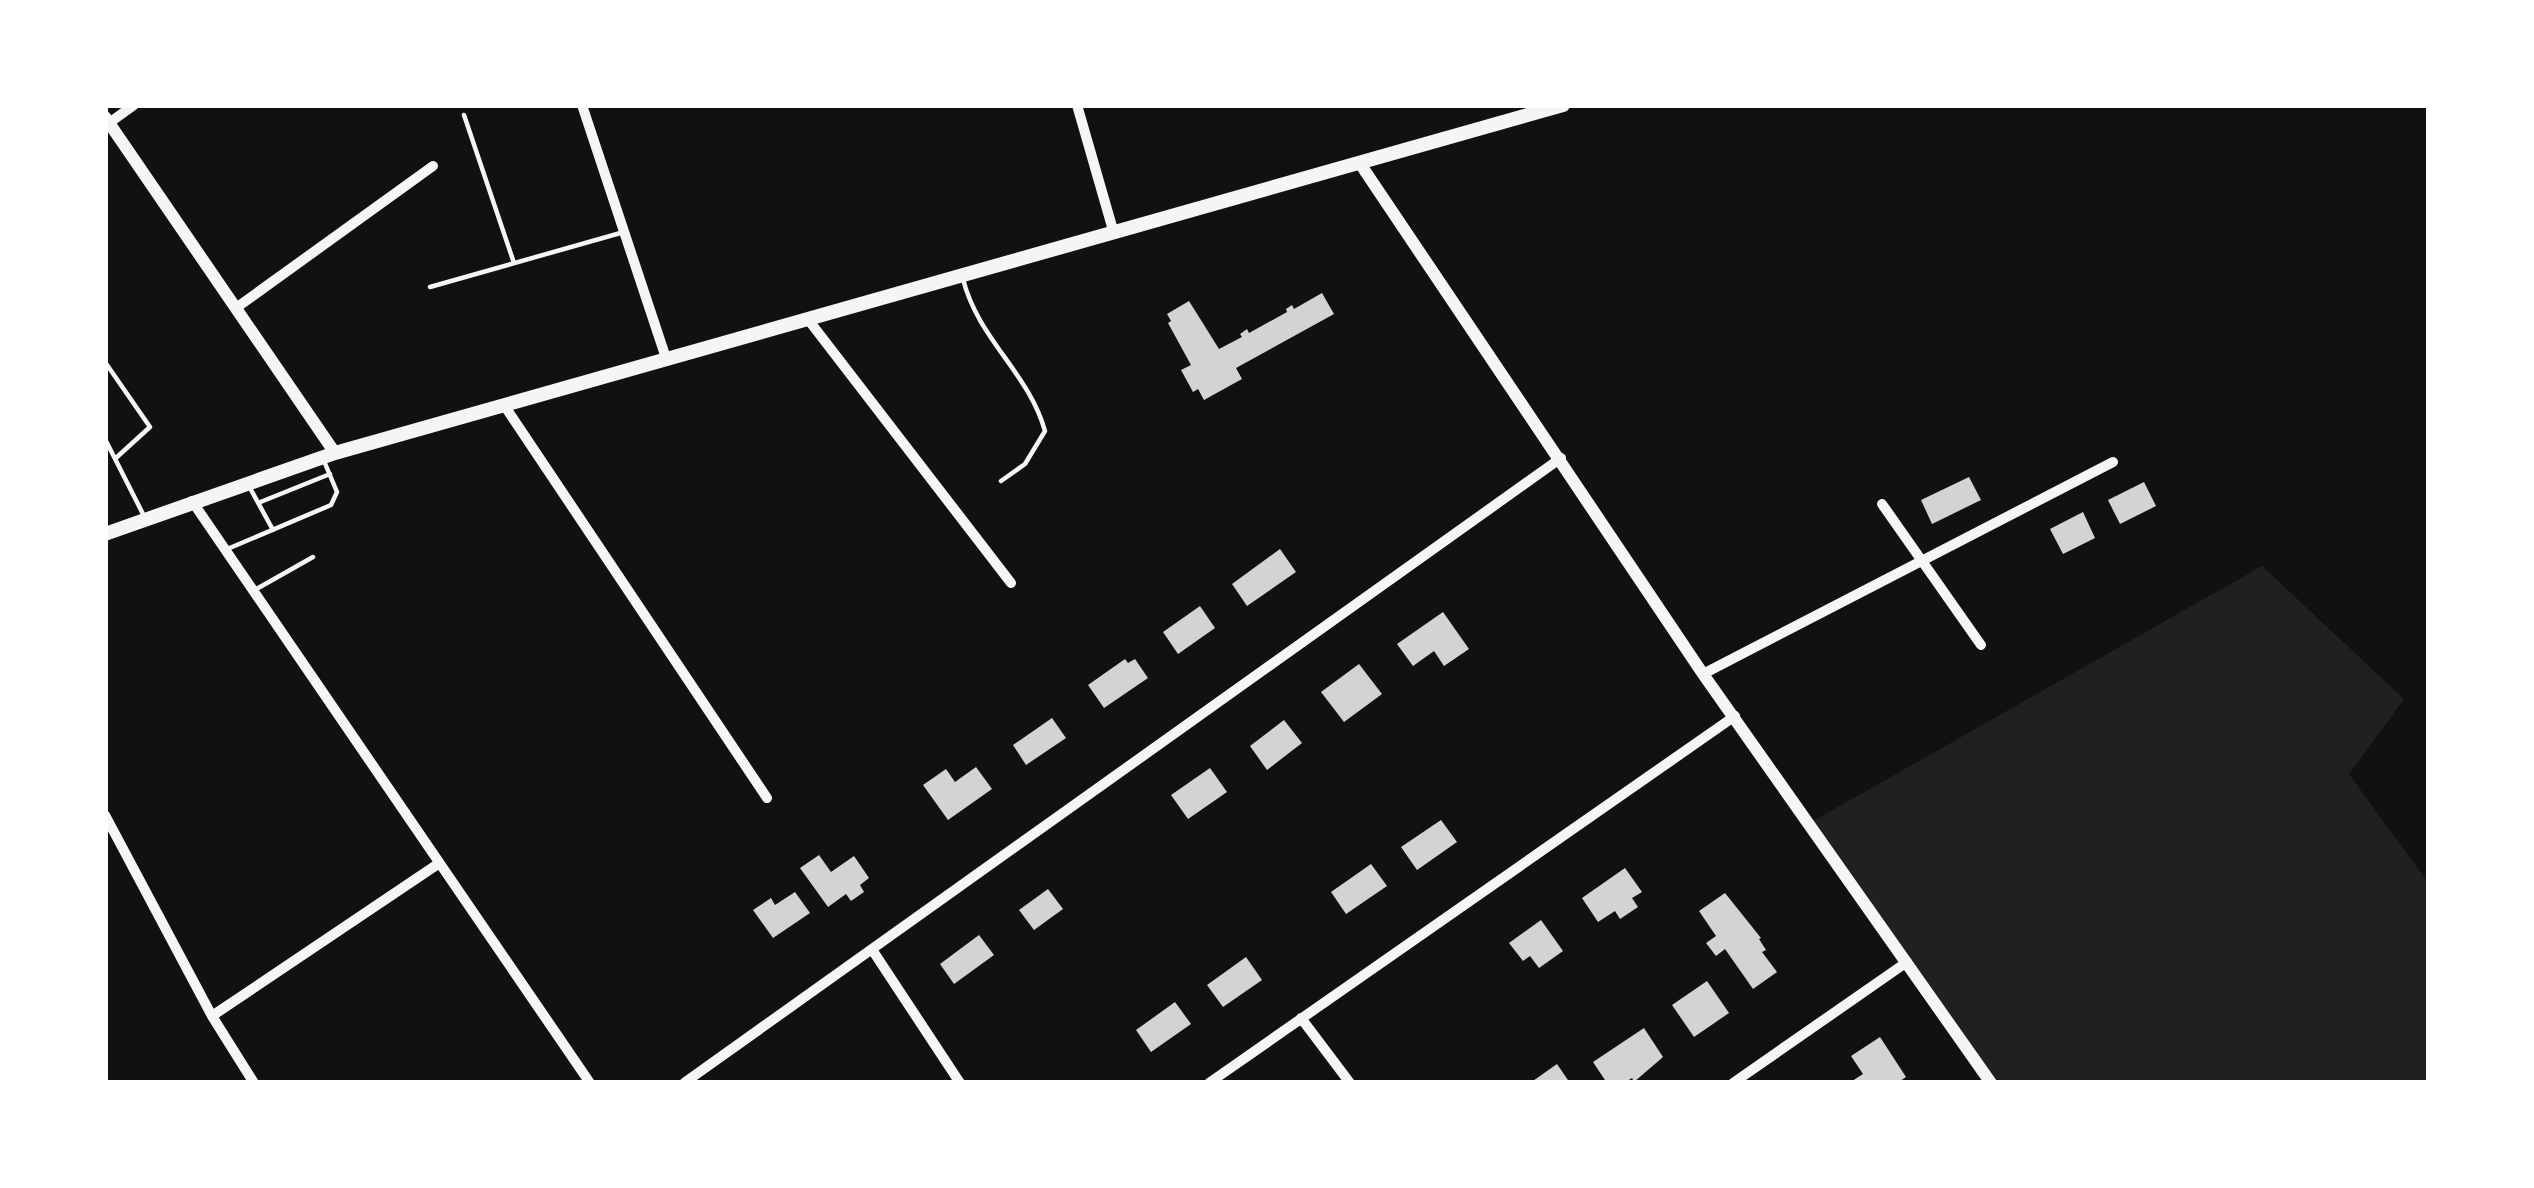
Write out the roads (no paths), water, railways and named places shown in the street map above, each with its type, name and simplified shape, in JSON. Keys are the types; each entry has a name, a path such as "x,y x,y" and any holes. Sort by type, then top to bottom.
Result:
{"main road":[{"path":"105,534 328,455 1563,105"}],"street":[{"path":"134,105 107,120 236,308 328,455"},
{"path":"582,105 666,358"},
{"path":"1077,105 1113,230"},
{"path":"1361,164 1703,674 1991,1083"},
{"path":"236,308 434,166"},
{"path":"807,318 1011,583"},
{"path":"504,405 767,797"},
{"path":"684,1083 1562,458"},
{"path":"1703,674 2114,462"},
{"path":"191,501 590,1083"},
{"path":"1882,504 1981,645"},
{"path":"1209,1083 1735,716"},
{"path":"105,815 212,1016 254,1083"},
{"path":"212,1016 438,864"},
{"path":"873,951 960,1083"},
{"path":"1732,1083 1907,962"},
{"path":"1301,1018 1350,1083"}],"lane":[{"path":"464,116 514,263"},
{"path":"430,287 624,232"},
{"path":"962,274 970,308 1038,405 1045,431 1025,464 1000,481"},
{"path":"105,362 150,427 117,457"},
{"path":"105,439 145,518"},
{"path":"225,550 331,505 337,492 328,455"},
{"path":"258,502 330,474"},
{"path":"247,482 273,530"},
{"path":"253,591 313,557"}]}
